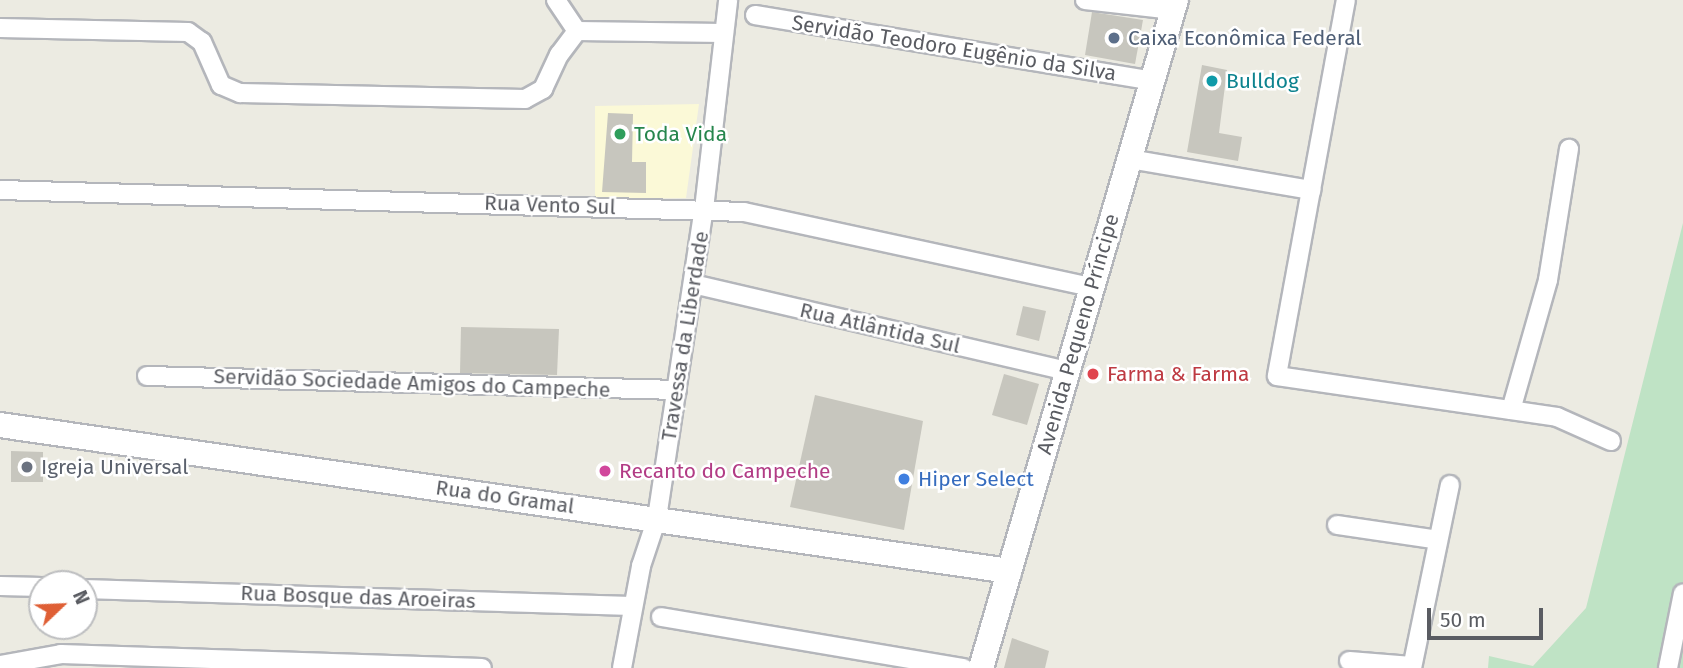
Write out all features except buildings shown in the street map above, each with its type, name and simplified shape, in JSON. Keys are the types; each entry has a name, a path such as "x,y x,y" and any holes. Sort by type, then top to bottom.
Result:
{"main road":[{"name":"Avenida Pequeno Príncipe","path":"981,668 1174,5"},
{"name":"Rua do Gramal","path":"0,425 1009,571"}],"street":[{"path":"556,0 577,31"},
{"name":"Travessa da Liberdade","path":"622,668 632,606 657,518 704,209 728,0"},
{"path":"1085,0 1174,5"},
{"path":"1346,0 1277,376 1569,420 1611,442"},
{"name":"Servidão Teodoro Eugênio da Silva","path":"755,15 1152,80"},
{"path":"0,28 188,32 202,42 221,86 240,93 525,99 543,89 559,54 577,31"},
{"path":"577,31 723,33"},
{"path":"1511,410 1548,280 1569,149"},
{"path":"1129,159 1311,190"},
{"name":"Rua Vento Sul","path":"0,190 704,209 787,218 1092,287"},
{"name":"Rua Atlântida Sul","path":"693,284 1068,371"},
{"name":"Servidão Sociedade Amigos do Campeche","path":"147,376 677,390"},
{"path":"1349,661 1412,667 1450,485"},
{"path":"1337,526 1438,540"},
{"path":"0,586 28,587"},
{"name":"Rua Bosque das Aroeiras","path":"98,589 632,606"},
{"path":"1668,668 1683,593"},
{"path":"662,617 964,668"},
{"path":"0,665 61,654 482,668"}],"shaded area":[{"path":"699,104 686,198 595,199 595,106"}],"green space":[{"path":"1683,223 1683,668 1488,668 1489,656 1533,666 1586,608"}],"place":[{"name":"Caixa Econômica Federal","path":"1114,38"},
{"name":"Bulldog","path":"1212,81"},
{"name":"Toda Vida","path":"620,134"},
{"name":"Farma & Farma","path":"1093,374"},
{"name":"Igreja Universal","path":"27,467"},
{"name":"Recanto do Campeche","path":"605,471"},
{"name":"Hiper Select","path":"904,479"}]}
